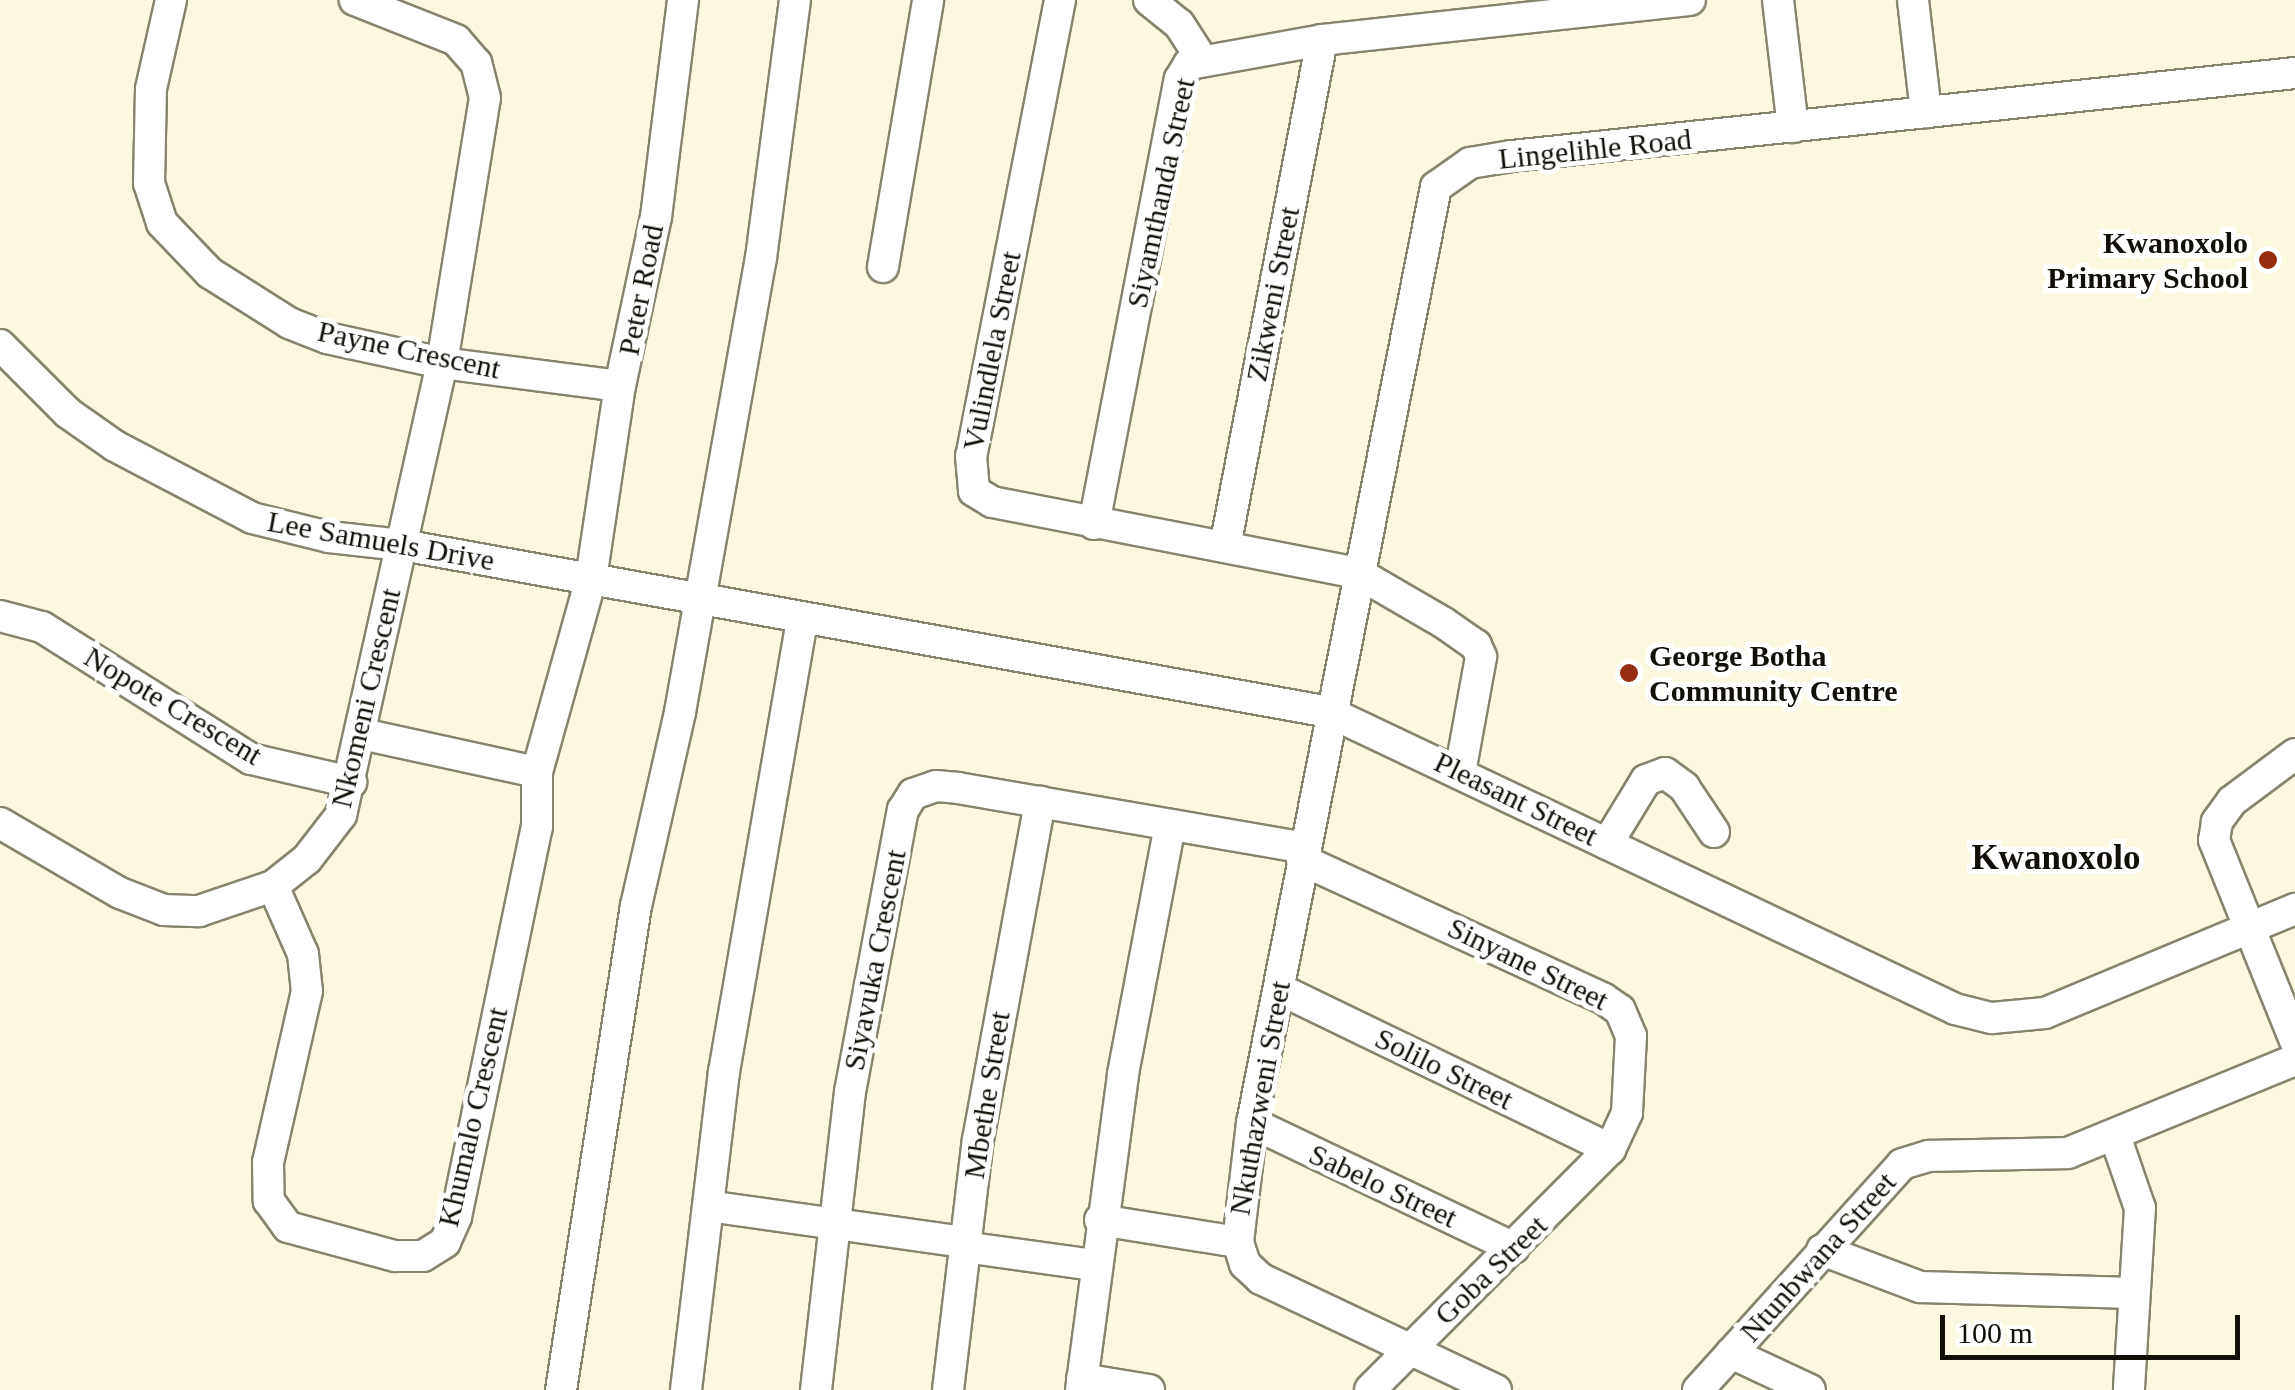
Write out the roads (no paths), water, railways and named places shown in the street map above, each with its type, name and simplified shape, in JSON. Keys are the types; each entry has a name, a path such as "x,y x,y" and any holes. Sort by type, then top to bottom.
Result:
{"street":[{"name":"Payne Crescent","path":"171,0 156,53 146,154 154,205 170,234 210,274 290,323 326,338 442,363 620,386"},
{"name":"Nkomeni Crescent","path":"0,823 120,893 164,910 226,906 274,886 326,838 352,782 442,363 484,120 483,78 456,40 356,0"},
{"name":"Peter Road","path":"591,579 620,386 656,216 684,0"},
{"path":"561,1390 636,906 680,712 695,600 769,210 795,0"},
{"path":"883,267 928,0"},
{"name":"Vulindlela Street","path":"1060,0 969,471 980,499 1358,573"},
{"path":"1149,0 1179,24 1201,58"},
{"name":"Siyamthanda Street","path":"1094,524 1180,80 1201,58 1322,40 1690,0"},
{"path":"1778,0 1793,127"},
{"path":"1913,0 1926,112"},
{"name":"Zikweni Street","path":"1224,547 1322,40"},
{"name":"Lingelihle Road","path":"1329,712 1430,199 1446,176 1512,156 2295,73"},
{"name":"Lee Samuels Drive","path":"0,345 68,414 224,505 286,529 402,544 695,600"},
{"path":"1358,573 1480,651 1460,772"},
{"name":"Khumalo Crescent","path":"274,886 303,954 307,991 268,1162 270,1200 288,1227 395,1256 423,1256 445,1242 456,1217 537,827 537,772 591,579"},
{"name":"Pleasant Street","path":"695,600 1329,712 1924,998 1992,1018 2045,1013 2295,909"},
{"name":"Nopote Crescent","path":"0,616 42,627 251,759 352,782"},
{"path":"686,1390 724,1072 802,621"},
{"name":"Nkuthazweni Street","path":"1329,712 1252,1124 1238,1242 1245,1264 1262,1279 1496,1390"},
{"path":"362,734 537,772"},
{"path":"2295,754 2243,791 2214,830 2295,1040"},
{"path":"1607,844 1646,780 1665,774 1684,786 1714,832"},
{"name":"Siyavuka Crescent","path":"816,1390 850,1092 902,810 918,790 936,786 1040,802 1303,854"},
{"name":"Mbethe Street","path":"948,1390 964,1244 1040,802"},
{"path":"1149,1390 1081,1384 1100,1220 1170,826"},
{"name":"Sinyane Street","path":"1303,854 1620,1010 1631,1036 1627,1113 1610,1148"},
{"name":"Solilo Street","path":"1279,989 1610,1148"},
{"name":"Ntunbwana Street","path":"1698,1390 1883,1179 1910,1160 2052,1157 2115,1136 2295,1060"},
{"name":"Sabelo Street","path":"1252,1124 1514,1248"},
{"path":"2115,1136 2140,1208 2129,1390"},
{"name":"Goba Street","path":"1370,1390 1610,1148"},
{"path":"708,1206 1093,1266"},
{"path":"1100,1220 1238,1242"},
{"path":"1822,1250 1920,1288 2134,1293"},
{"path":"1732,1352 1810,1390"}],"place":[{"name":"Kwanoxolo Primary School","path":"2268,260"},
{"name":"George Botha Community Centre","path":"1629,673"}],"district":[{"name":"Kwanoxolo","path":"2056,858"}]}
